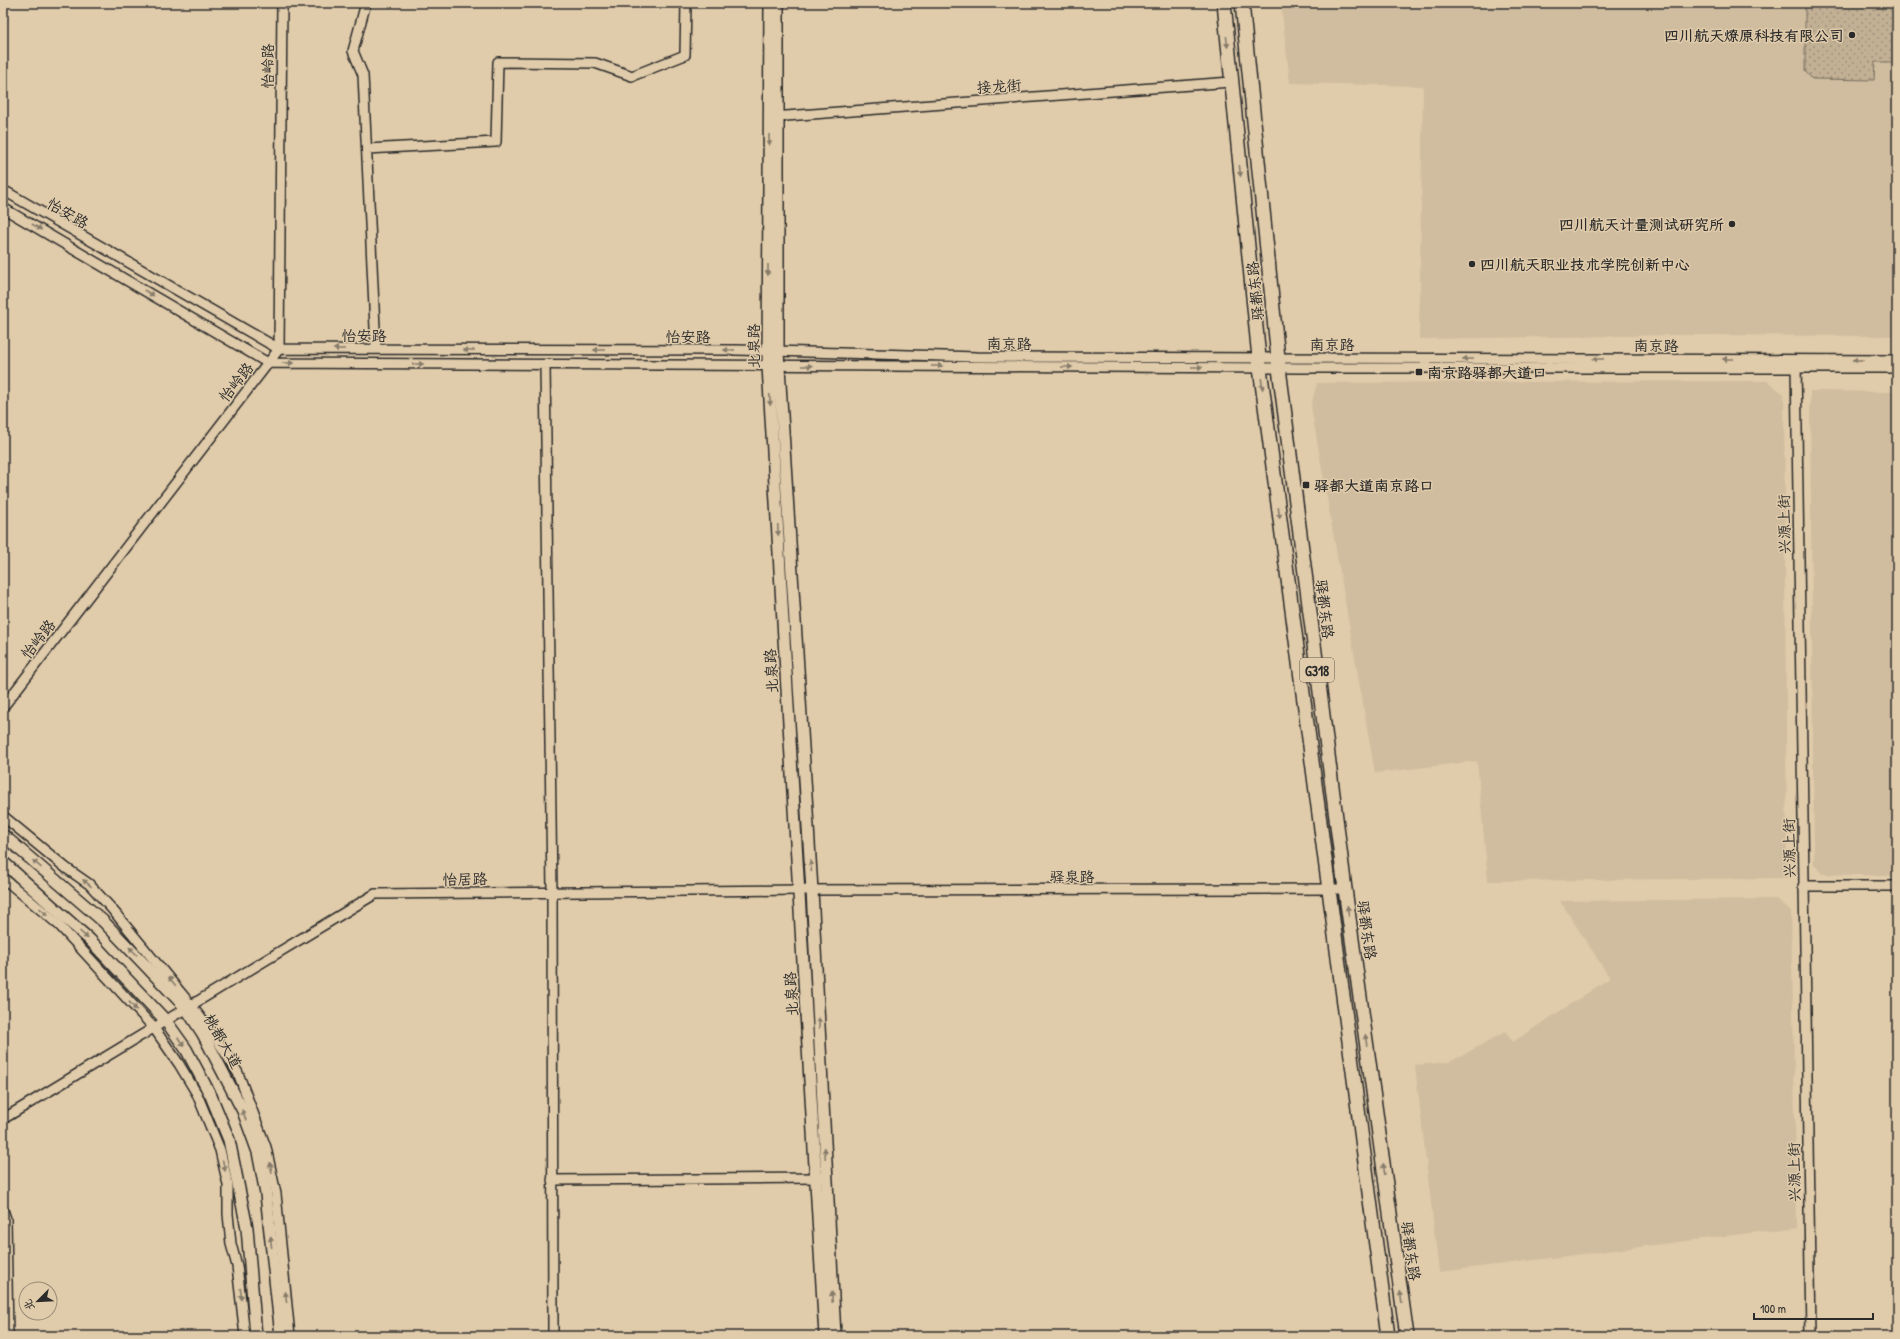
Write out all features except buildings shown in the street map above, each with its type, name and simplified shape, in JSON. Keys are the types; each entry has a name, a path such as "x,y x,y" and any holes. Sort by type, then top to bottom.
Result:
{"highway":[{"name":"驿都东路","path":"1224,3 1260,363 1328,890 1388,1336"},
{"name":"驿都东路","path":"1242,3 1278,363 1345,889 1407,1336"}],"main road":[{"name":"北泉路","path":"770,3 774,117"},
{"name":"北泉路","path":"778,3 774,117 773,366 800,890 821,1179 835,1336"},
{"name":"北泉路","path":"773,366 812,890 825,1336"},
{"name":"桃都大道","path":"3,835 103,921 189,1006 243,1111 258,1152 266,1194 281,1336"},
{"path":"3,862 90,940 166,1021 186,1049 211,1096 229,1140 247,1228 256,1336"}],"street":[{"name":"怡岭路","path":"3,707 279,349 282,3"},
{"path":"366,3 353,51 363,75 376,350"},
{"path":"367,149 496,142 498,62 596,62 632,76 685,55 686,3"},
{"name":"接龙街","path":"774,117 1231,82"},
{"name":"怡安路","path":"3,190 279,349 737,350 773,352"},
{"name":"怡安路","path":"3,208 268,363 773,366 1260,363"},
{"name":"南京路","path":"773,352 1260,363 1796,364"},
{"path":"1796,364 1897,360"},
{"path":"1796,364 1897,368"},
{"name":"兴源上街","path":"1796,364 1811,1336"},
{"path":"545,365 552,892 553,1336"},
{"path":"3,816 66,868 89,884 216,1038 238,1073 266,1147 276,1194 290,1336"},
{"path":"3,878 59,925 154,1028 176,1059 197,1094 220,1150 228,1185 231,1244 238,1266 245,1336"},
{"path":"1803,886 1897,886"},
{"name":"驿泉路","path":"800,890 1345,889"},
{"name":"怡居路","path":"3,1119 375,894 800,890"},
{"path":"552,1180 821,1179"},
{"path":"3,1210 6,1219 8,1336"}],"shaded area":[{"path":"1281,3 1897,3 1897,336 1680,335 1419,339 1423,86 1290,83"},
{"path":"1805,3 1897,3 1897,62 1875,62 1874,80 1812,79 1805,71"},
{"path":"1767,381 1784,394 1787,878 1488,881 1477,761 1375,773 1311,406 1317,383"},
{"path":"1810,391 1897,392 1897,876 1822,874 1814,864"},
{"path":"1777,899 1791,912 1797,1227 1439,1272 1415,1065 1450,1062 1505,1032 1513,1042 1610,978 1560,901"}],"place":[{"name":"四川航天燎原科技有限公司","path":"1852,35"},
{"name":"四川航天计量测试研究所","path":"1732,224"},
{"name":"四川航天职业技术学院创新中心","path":"1472,264"},
{"name":"南京路驿都大道口","path":"1419,372"},
{"name":"驿都大道南京路口","path":"1306,485"}]}
